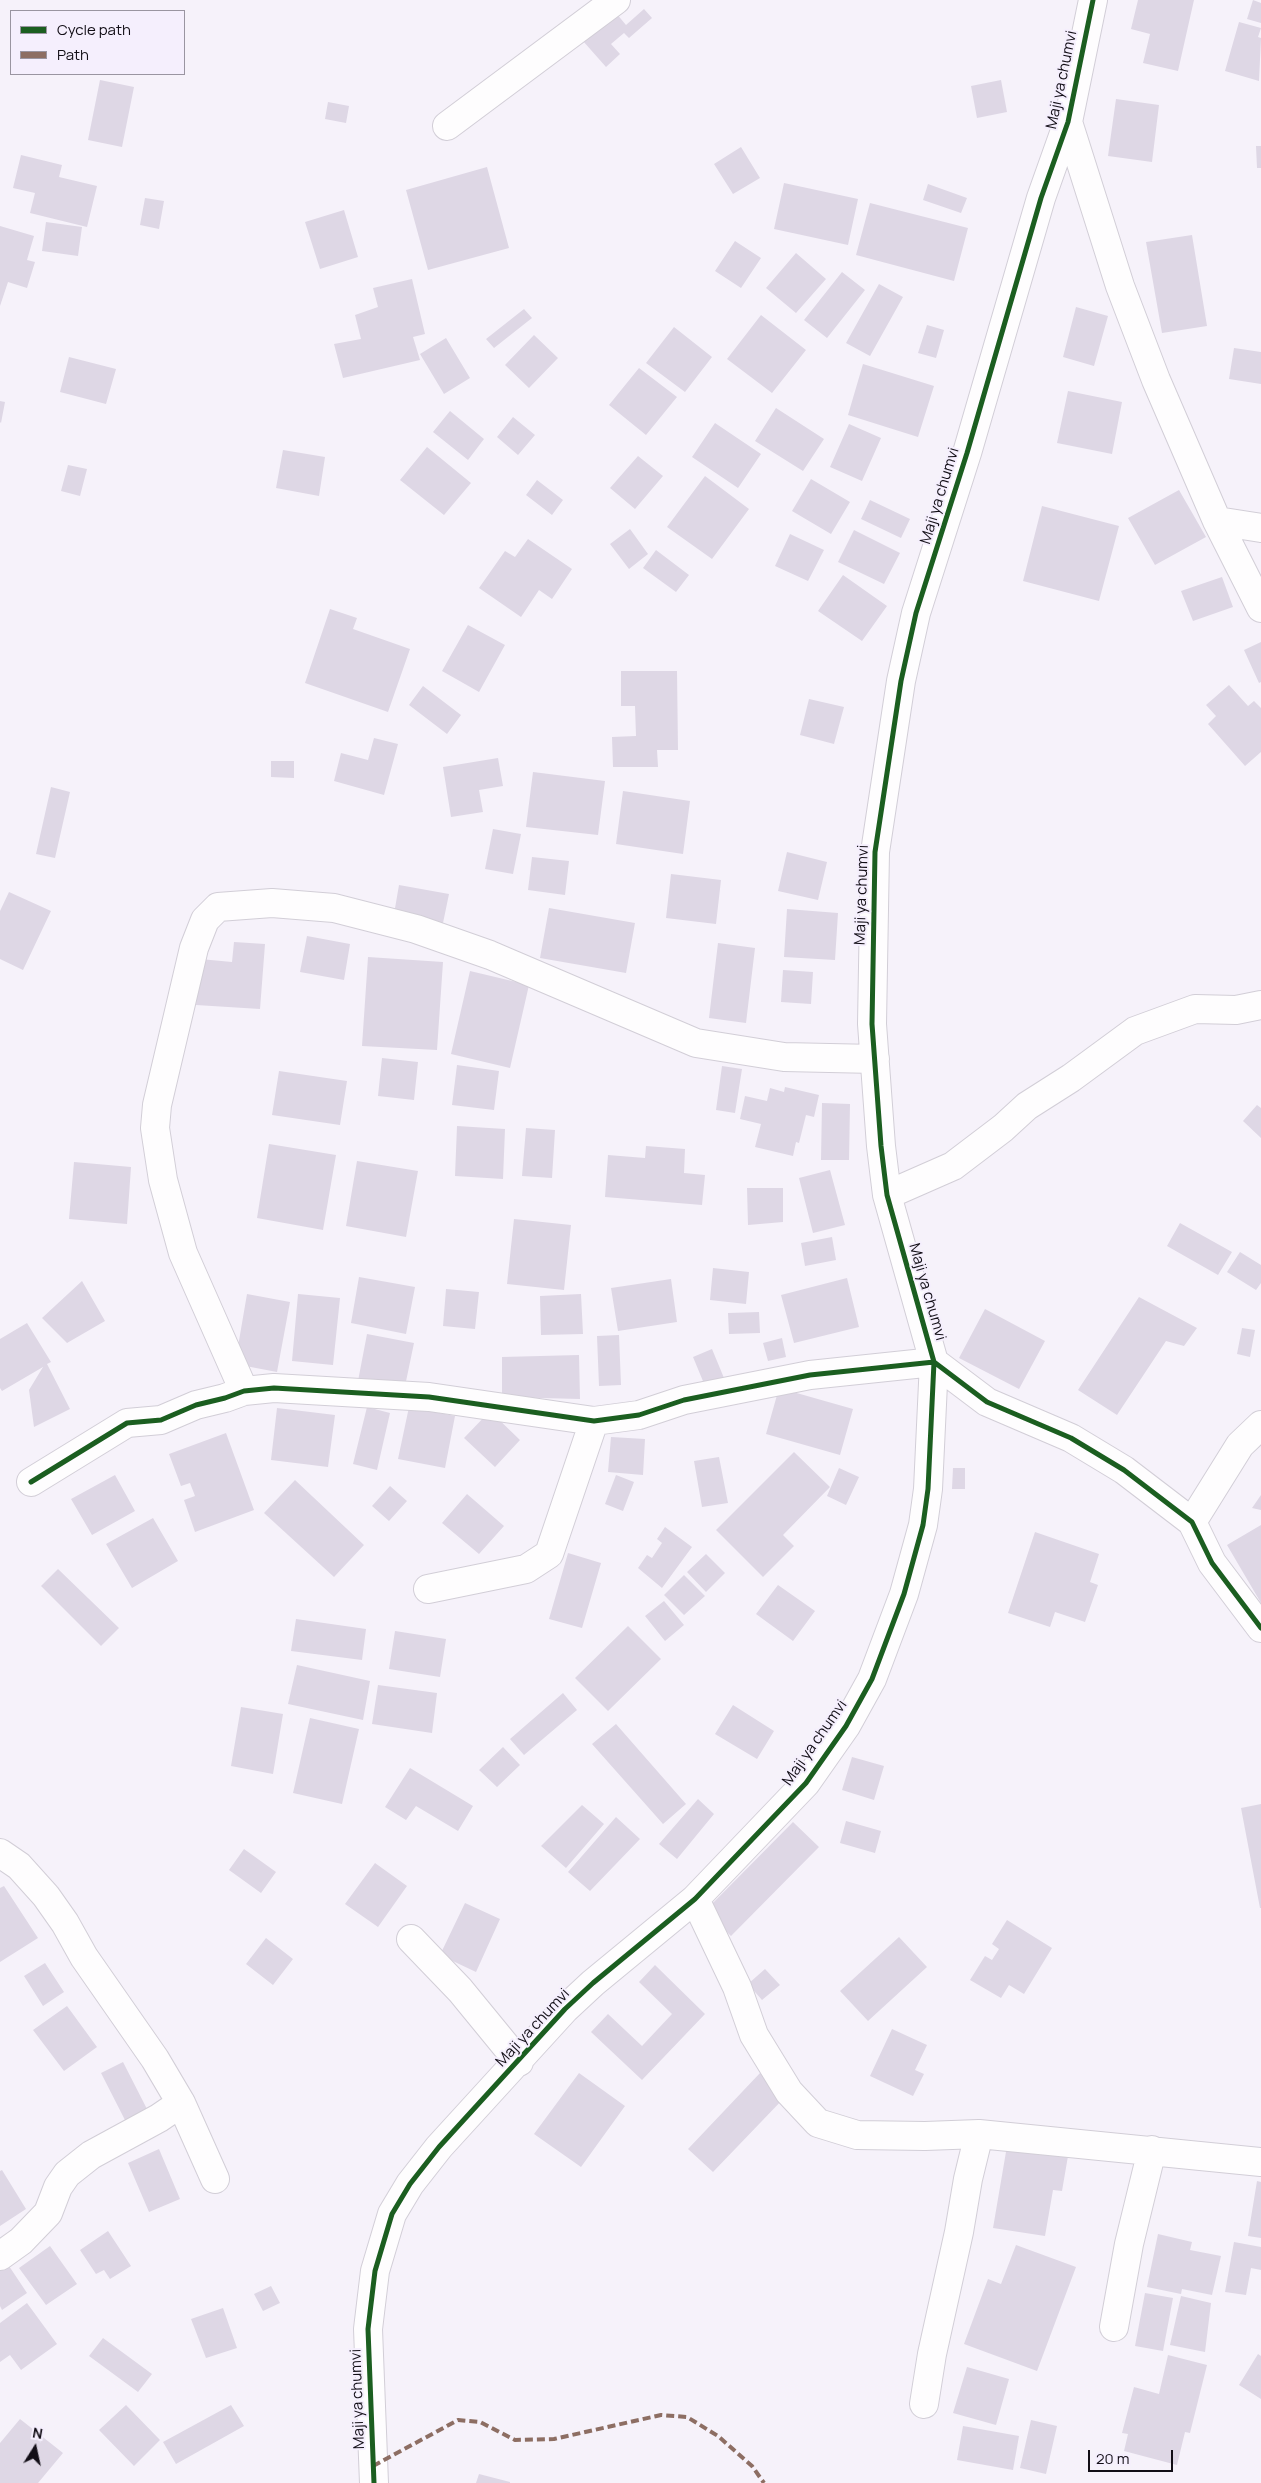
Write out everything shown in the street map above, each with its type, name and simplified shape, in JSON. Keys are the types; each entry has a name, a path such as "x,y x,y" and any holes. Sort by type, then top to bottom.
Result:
{"street":[{"path":"447,126 616,0"},
{"name":"Maji ya chumvi","path":"374,2483 368,2329 375,2271 392,2214 410,2184 439,2147 519,2062 565,2009 593,1983 695,1899 806,1783 846,1726 872,1679 904,1594 923,1525 928,1489 934,1362 887,1195 872,1024 872,933 875,852 901,681 916,613 967,454 1041,198 1068,122 1093,0"},
{"path":"1068,122 1120,286 1156,380 1217,520 1261,608"},
{"path":"1217,520 1261,528"},
{"path":"244,1391 183,1252 162,1180 155,1128 157,1105 194,948 206,920 218,907 272,903 334,908 416,928 490,955 696,1043 784,1057 875,1059"},
{"path":"887,1195 953,1166 1003,1128 1027,1106 1066,1082 1135,1031 1195,1008 1236,1010 1261,1005"},
{"path":"31,1482 127,1423 161,1420 196,1405 244,1391 274,1388 428,1397 594,1421 638,1415 684,1400 810,1375 934,1362 987,1402 1071,1438 1124,1470 1192,1522 1212,1563 1261,1628"},
{"path":"428,1589 526,1569 549,1554 594,1421"},
{"path":"1192,1522 1240,1445 1261,1425"},
{"path":"0,1853 19,1866 46,1896 84,1956 155,2059 181,2103 215,2179"},
{"path":"695,1899 737,1988 754,2034 789,2092 818,2123 857,2135 925,2136 980,2134 1261,2162"},
{"path":"411,1939 460,1990 519,2062"},
{"path":"0,2256 21,2241 48,2213 58,2187 72,2170 91,2155 160,2118 181,2103"},
{"path":"924,2404 932,2354 959,2232 968,2179 980,2134"},
{"path":"1114,2327 1129,2244 1152,2150"}],"building":[{"path":"1138,0 1194,0 1178,71 1143,63 1150,34 1131,29"},
{"path":"1253,0 1261,3 1261,23 1247,19"},
{"path":"644,9 652,18 629,38 624,33 611,44 620,54 606,67 583,41 616,13 626,25"},
{"path":"1239,22 1261,28 1258,37 1261,38 1259,81 1225,71"},
{"path":"100,80 134,87 122,147 88,140"},
{"path":"1001,80 1007,112 977,118 971,86"},
{"path":"1116,99 1159,105 1152,162 1108,156"},
{"path":"328,102 349,106 346,123 325,119"},
{"path":"1256,146 1261,146 1261,168 1257,168"},
{"path":"741,147 760,178 733,194 714,164"},
{"path":"21,155 62,165 59,177 97,186 87,227 30,213 35,193 13,188"},
{"path":"487,167 509,248 428,270 406,190"},
{"path":"784,183 858,199 848,245 774,229"},
{"path":"928,184 967,198 961,213 923,200"},
{"path":"145,198 164,201 159,229 140,225"},
{"path":"870,203 968,228 954,281 856,255"},
{"path":"344,210 358,257 320,269 305,222"},
{"path":"46,222 82,227 78,256 42,251"},
{"path":"0,226 34,236 27,260 35,262 27,288 8,282 0,306"},
{"path":"1192,235 1207,326 1162,333 1146,242"},
{"path":"735,241 761,258 741,288 715,271"},
{"path":"796,253 826,279 796,313 766,288"},
{"path":"842,272 865,290 827,338 804,320"},
{"path":"412,279 425,334 413,337 420,360 343,378 334,344 361,339 355,315 378,307 373,288"},
{"path":"879,284 903,297 870,356 846,343"},
{"path":"1076,307 1108,316 1094,366 1063,357"},
{"path":"524,309 532,318 494,348 486,339"},
{"path":"761,315 806,350 772,393 727,359"},
{"path":"927,325 944,330 936,358 918,353"},
{"path":"674,327 712,357 685,392 646,363"},
{"path":"534,335 558,358 529,388 505,365"},
{"path":"446,338 470,378 444,394 420,354"},
{"path":"1234,348 1261,352 1261,384 1229,379"},
{"path":"69,357 116,369 106,404 60,392"},
{"path":"863,364 934,386 918,437 848,415"},
{"path":"639,368 677,397 646,435 609,405"},
{"path":"1068,391 1122,402 1112,454 1057,443"},
{"path":"0,401 5,402 1,423 0,422"},
{"path":"776,408 824,439 803,471 755,441"},
{"path":"450,411 484,439 468,460 433,432"},
{"path":"513,417 535,435 518,455 497,437"},
{"path":"715,423 761,454 738,488 692,457"},
{"path":"849,424 881,438 862,481 830,467"},
{"path":"427,447 471,483 444,515 400,480"},
{"path":"283,450 325,457 319,496 276,488"},
{"path":"638,456 663,476 635,509 610,488"},
{"path":"68,465 87,469 80,496 61,491"},
{"path":"705,476 749,509 712,559 667,527"},
{"path":"811,479 850,502 831,534 792,511"},
{"path":"537,480 563,500 552,515 526,495"},
{"path":"1179,490 1206,537 1155,565 1128,518"},
{"path":"870,500 910,519 901,538 861,519"},
{"path":"1042,506 1119,526 1099,601 1023,581"},
{"path":"630,529 648,554 629,569 610,544"},
{"path":"854,530 900,553 884,584 838,562"},
{"path":"790,534 824,550 808,581 775,566"},
{"path":"528,539 572,569 552,599 539,590 521,617 479,588 505,551 515,557"},
{"path":"656,550 689,575 676,592 643,568"},
{"path":"843,575 887,606 862,641 818,611"},
{"path":"1222,577 1233,607 1193,621 1181,591"},
{"path":"330,609 357,618 353,629 410,649 388,712 305,683"},
{"path":"468,625 505,645 479,692 442,671"},
{"path":"1261,642 1261,682 1259,683 1244,650"},
{"path":"621,671 677,671 678,750 657,750 658,767 613,767 612,737 636,736 635,706 621,706"},
{"path":"1229,685 1248,706 1254,701 1261,708 1261,752 1245,766 1208,724 1216,716 1206,705"},
{"path":"423,686 461,715 447,734 409,705"},
{"path":"809,699 844,707 834,744 800,735"},
{"path":"374,738 398,744 384,795 334,781 341,753 368,760"},
{"path":"498,758 503,786 479,790 483,812 451,817 443,767"},
{"path":"271,761 294,761 294,778 271,777"},
{"path":"533,772 605,781 598,835 526,827"},
{"path":"51,787 70,792 55,858 36,854"},
{"path":"623,791 690,801 683,854 616,844"},
{"path":"493,829 521,834 513,874 485,869"},
{"path":"787,852 827,862 818,900 778,891"},
{"path":"532,857 569,861 565,895 528,890"},
{"path":"671,874 721,880 716,924 666,918"},
{"path":"399,885 449,894 443,923 394,914"},
{"path":"9,892 51,911 23,970 0,959 0,911"},
{"path":"549,908 635,923 626,973 540,958"},
{"path":"787,909 838,913 835,960 784,957"},
{"path":"307,936 350,944 344,980 300,972"},
{"path":"234,942 265,944 260,1009 196,1005 200,959 232,962"},
{"path":"718,943 755,948 746,1023 709,1018"},
{"path":"368,957 443,962 437,1050 362,1046"},
{"path":"783,970 813,972 811,1004 781,1002"},
{"path":"470,971 529,985 510,1068 451,1054"},
{"path":"382,1058 418,1062 414,1100 378,1096"},
{"path":"457,1065 499,1071 494,1110 452,1105"},
{"path":"722,1066 742,1069 735,1113 716,1110"},
{"path":"279,1071 347,1081 340,1125 272,1115"},
{"path":"785,1087 819,1095 814,1117 806,1115 799,1143 796,1142 793,1156 755,1147 761,1124 740,1119 745,1096 767,1101 770,1088 784,1092"},
{"path":"822,1103 850,1104 849,1160 821,1160"},
{"path":"1257,1105 1261,1108 1261,1138 1243,1121"},
{"path":"457,1126 505,1129 503,1179 455,1176"},
{"path":"526,1128 555,1130 552,1178 522,1176"},
{"path":"269,1144 336,1155 323,1230 257,1218"},
{"path":"646,1146 685,1149 684,1173 705,1175 702,1205 605,1197 608,1155 645,1158"},
{"path":"357,1161 418,1171 406,1237 346,1226"},
{"path":"74,1162 131,1167 127,1224 69,1219"},
{"path":"830,1170 845,1225 813,1233 799,1178"},
{"path":"747,1188 783,1188 783,1222 748,1225"},
{"path":"514,1219 571,1225 564,1290 507,1284"},
{"path":"1180,1223 1232,1252 1218,1275 1167,1246"},
{"path":"832,1237 836,1260 805,1266 801,1243"},
{"path":"1240,1252 1261,1265 1261,1283 1256,1290 1227,1272"},
{"path":"713,1268 749,1272 746,1304 710,1300"},
{"path":"359,1277 415,1287 406,1334 351,1323"},
{"path":"847,1278 859,1327 794,1343 781,1295"},
{"path":"671,1279 677,1322 618,1331 611,1288"},
{"path":"82,1281 105,1321 67,1343 42,1318"},
{"path":"446,1289 479,1292 475,1329 443,1326"},
{"path":"247,1294 290,1302 277,1372 235,1364"},
{"path":"298,1294 340,1298 333,1365 292,1361"},
{"path":"581,1294 583,1334 541,1335 540,1296"},
{"path":"1139,1297 1197,1328 1184,1346 1166,1341 1117,1415 1078,1390"},
{"path":"985,1309 1045,1341 1019,1389 959,1358"},
{"path":"759,1312 760,1333 729,1334 728,1313"},
{"path":"27,1323 51,1362 47,1364 70,1409 34,1427 29,1390 43,1367 2,1391 0,1388 0,1339"},
{"path":"1242,1328 1255,1330 1250,1357 1237,1354"},
{"path":"367,1334 414,1343 404,1391 358,1381"},
{"path":"619,1335 621,1385 599,1386 597,1336"},
{"path":"782,1338 786,1357 768,1361 763,1343"},
{"path":"712,1349 724,1378 705,1386 693,1357"},
{"path":"579,1355 580,1399 502,1397 502,1357"},
{"path":"779,1388 853,1409 840,1455 766,1434"},
{"path":"367,1407 390,1413 377,1470 353,1464"},
{"path":"409,1407 455,1416 445,1468 398,1459"},
{"path":"277,1408 335,1415 328,1467 271,1460"},
{"path":"490,1411 520,1440 495,1467 464,1438"},
{"path":"226,1433 254,1510 195,1532 184,1500 195,1496 190,1483 181,1486 169,1454"},
{"path":"611,1437 645,1439 643,1475 608,1472"},
{"path":"794,1452 830,1487 783,1535 794,1546 763,1577 716,1530"},
{"path":"719,1457 728,1503 702,1507 694,1461"},
{"path":"839,1468 859,1477 846,1505 827,1496"},
{"path":"953,1468 965,1468 965,1489 952,1489"},
{"path":"115,1475 135,1511 92,1535 71,1499"},
{"path":"616,1475 634,1482 623,1511 605,1504"},
{"path":"295,1480 364,1545 334,1577 264,1513"},
{"path":"390,1486 407,1501 389,1521 372,1506"},
{"path":"467,1494 504,1526 479,1554 442,1523"},
{"path":"1261,1495 1261,1510 1252,1508"},
{"path":"153,1518 178,1561 132,1588 106,1544"},
{"path":"1261,1525 1261,1603 1227,1545"},
{"path":"665,1527 692,1547 662,1588 638,1568 647,1555 652,1558 662,1543 657,1539"},
{"path":"1035,1532 1099,1554 1090,1582 1098,1585 1085,1622 1055,1612 1050,1627 1008,1613"},
{"path":"568,1553 601,1563 582,1628 549,1619"},
{"path":"706,1554 725,1573 706,1592 687,1572"},
{"path":"58,1569 119,1628 101,1646 41,1586"},
{"path":"684,1575 705,1596 684,1615 664,1595"},
{"path":"778,1585 815,1611 793,1641 756,1614"},
{"path":"664,1601 684,1625 665,1641 645,1616"},
{"path":"296,1619 366,1629 362,1660 291,1651"},
{"path":"628,1626 661,1659 608,1711 575,1678"},
{"path":"395,1631 446,1639 440,1677 389,1669"},
{"path":"297,1665 370,1681 363,1720 288,1704"},
{"path":"378,1685 437,1693 432,1733 372,1724"},
{"path":"563,1693 577,1710 524,1755 510,1739"},
{"path":"733,1705 774,1731 757,1759 715,1734"},
{"path":"241,1707 283,1714 273,1774 231,1766"},
{"path":"310,1718 359,1729 342,1804 293,1793"},
{"path":"616,1724 686,1804 663,1824 592,1744"},
{"path":"503,1747 520,1765 497,1787 479,1770"},
{"path":"852,1757 884,1766 874,1800 842,1790"},
{"path":"410,1768 473,1806 458,1831 416,1806 406,1820 385,1807"},
{"path":"698,1799 714,1814 677,1859 659,1844"},
{"path":"1261,1804 1261,1908 1260,1908 1241,1808"},
{"path":"582,1805 604,1824 566,1868 541,1846"},
{"path":"616,1817 640,1839 590,1891 568,1872"},
{"path":"846,1821 881,1831 875,1853 840,1843"},
{"path":"793,1822 819,1847 731,1936 705,1911"},
{"path":"244,1849 276,1872 261,1893 229,1870"},
{"path":"375,1863 407,1886 378,1927 345,1904"},
{"path":"4,1886 38,1938 0,1962 0,1888"},
{"path":"465,1903 500,1919 476,1972 440,1955"},
{"path":"1007,1920 1052,1948 1024,1994 1009,1985 1001,1998 970,1980 985,1956 992,1960 999,1949 992,1944"},
{"path":"899,1937 927,1967 868,2021 840,1991"},
{"path":"266,1938 293,1959 273,1985 246,1964"},
{"path":"45,1963 64,1992 43,2006 24,1976"},
{"path":"655,1965 705,2014 642,2080 591,2032 608,2014 642,2046 672,2014 639,1982"},
{"path":"765,1969 780,1985 762,2000 748,1984"},
{"path":"67,2006 97,2047 64,2071 33,2030"},
{"path":"892,2029 927,2045 915,2070 924,2074 913,2096 870,2076"},
{"path":"123,2062 148,2111 126,2122 101,2073"},
{"path":"579,2073 625,2106 581,2167 534,2134"},
{"path":"760,2073 785,2097 713,2172 688,2149"},
{"path":"1007,2146 1068,2156 1062,2191 1053,2190 1045,2236 993,2228"},
{"path":"159,2149 180,2199 149,2212 128,2163"},
{"path":"2,2170 26,2209 0,2226 0,2171"},
{"path":"1257,2181 1261,2182 1261,2238 1248,2236"},
{"path":"108,2231 131,2266 110,2279 104,2270 96,2274 80,2250"},
{"path":"1158,2234 1192,2242 1190,2250 1221,2256 1212,2295 1182,2289 1181,2294 1147,2287"},
{"path":"1234,2242 1261,2247 1261,2270 1251,2268 1246,2295 1225,2292"},
{"path":"1016,2245 1076,2267 1037,2371 964,2344 988,2279 1001,2284"},
{"path":"50,2246 77,2284 46,2305 19,2268"},
{"path":"7,2263 27,2293 2,2310 0,2306 0,2268"},
{"path":"271,2286 280,2303 263,2311 254,2294"},
{"path":"1145,2293 1173,2298 1163,2351 1135,2346"},
{"path":"1181,2296 1211,2303 1205,2352 1170,2345"},
{"path":"27,2303 57,2344 21,2370 10,2355 0,2362 0,2323"},
{"path":"223,2308 237,2348 206,2358 191,2319"},
{"path":"103,2338 152,2374 138,2392 89,2356"},
{"path":"1258,2354 1261,2356 1261,2399 1239,2385"},
{"path":"1168,2355 1207,2365 1190,2433 1185,2432 1177,2465 1124,2451 1128,2434 1122,2433 1134,2387 1159,2394"},
{"path":"967,2367 1009,2379 996,2425 953,2413"},
{"path":"126,2405 160,2440 134,2466 99,2430"},
{"path":"231,2405 244,2426 176,2464 163,2442"},
{"path":"20,2419 63,2453 38,2483 0,2483 0,2443"},
{"path":"1031,2420 1057,2426 1046,2474 1020,2468"},
{"path":"963,2426 1019,2436 1013,2470 957,2460"},
{"path":"479,2474 510,2482 510,2483 476,2483"}],"marked path":[{"path":"373,2466 458,2420 480,2422 515,2440 554,2439 661,2415 687,2417 718,2436 752,2466 764,2483"}],"cycle path":[{"path":"374,2483 368,2329 375,2271 392,2214 410,2184 439,2147 565,2009 593,1983 695,1899 806,1783 846,1726 872,1679 904,1594 923,1525 928,1489 934,1362 887,1195 881,1146 872,1024 875,852 901,681 916,613 967,453 1041,198 1068,122 1093,0"},
{"path":"31,1482 127,1423 161,1420 196,1405 244,1391 274,1388 429,1397 594,1421 639,1415 684,1400 810,1375 934,1362 987,1402 1071,1438 1124,1470 1192,1522 1212,1563 1261,1628"}]}
